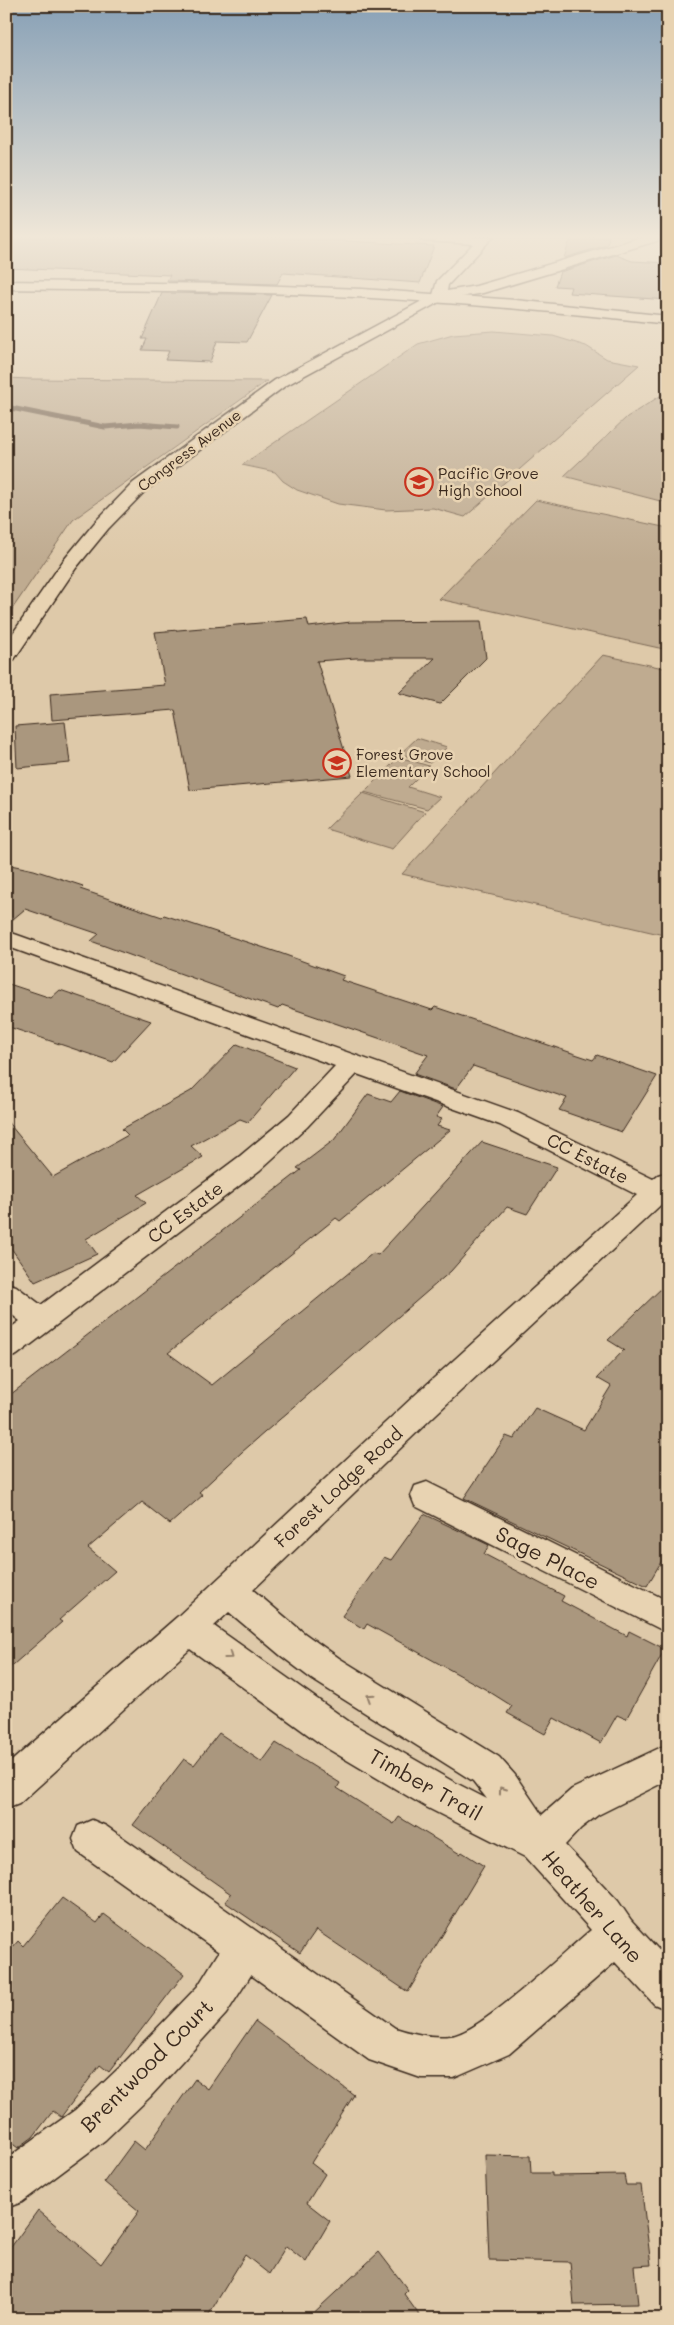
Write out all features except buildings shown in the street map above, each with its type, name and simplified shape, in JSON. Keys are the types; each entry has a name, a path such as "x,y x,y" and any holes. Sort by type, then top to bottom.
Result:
{"street":[{"name":"Congress Avenue","path":"6,658 69,565 102,525 139,487 280,383 349,346"},
{"name":"CC Estate","path":"6,938 509,1119 661,1187"},
{"name":"CC Estate","path":"6,1347 250,1163 298,1120 352,1063"},
{"name":"Forest Lodge Road","path":"6,1791 189,1628 661,1187"},
{"path":"6,1294 41,1321"},
{"name":"Sage Place","path":"427,1496 668,1618"},
{"path":"228,1590 292,1644 326,1669 486,1769 502,1788 539,1845 568,1814 585,1802 668,1761"},
{"name":"Timber Trail","path":"189,1628 338,1734 439,1794 539,1845"},
{"path":"92,1839 384,2045 421,2057 454,2057 494,2039 617,1934"},
{"name":"Heather Lane","path":"539,1845 668,1990"},
{"name":"Brentwood Court","path":"6,2186 90,2125 135,2082 212,2000 246,1946"}],"shaded area":[{"path":"416,346 584,346 607,359 639,365 465,517 433,508 386,510 338,504 297,490 283,481 275,472 242,465"},
{"path":"6,378 267,381 73,520 6,618"},
{"path":"668,391 668,503 564,476 627,417"},
{"path":"536,500 668,528 668,650 439,599"},
{"path":"603,655 668,669 668,936 402,874"},
{"path":"417,738 447,747 430,763 400,754"},
{"path":"399,757 429,766 408,787 440,797 427,809 364,792"},
{"path":"363,793 425,812 392,849 326,829"}],"waterway":[{"path":"6,403 11,408 105,427 139,424 177,427"}],"place":[{"name":"Pacific Grove High School","path":"419,482"},
{"name":"Forest Grove Elementary School","path":"337,763"}]}
